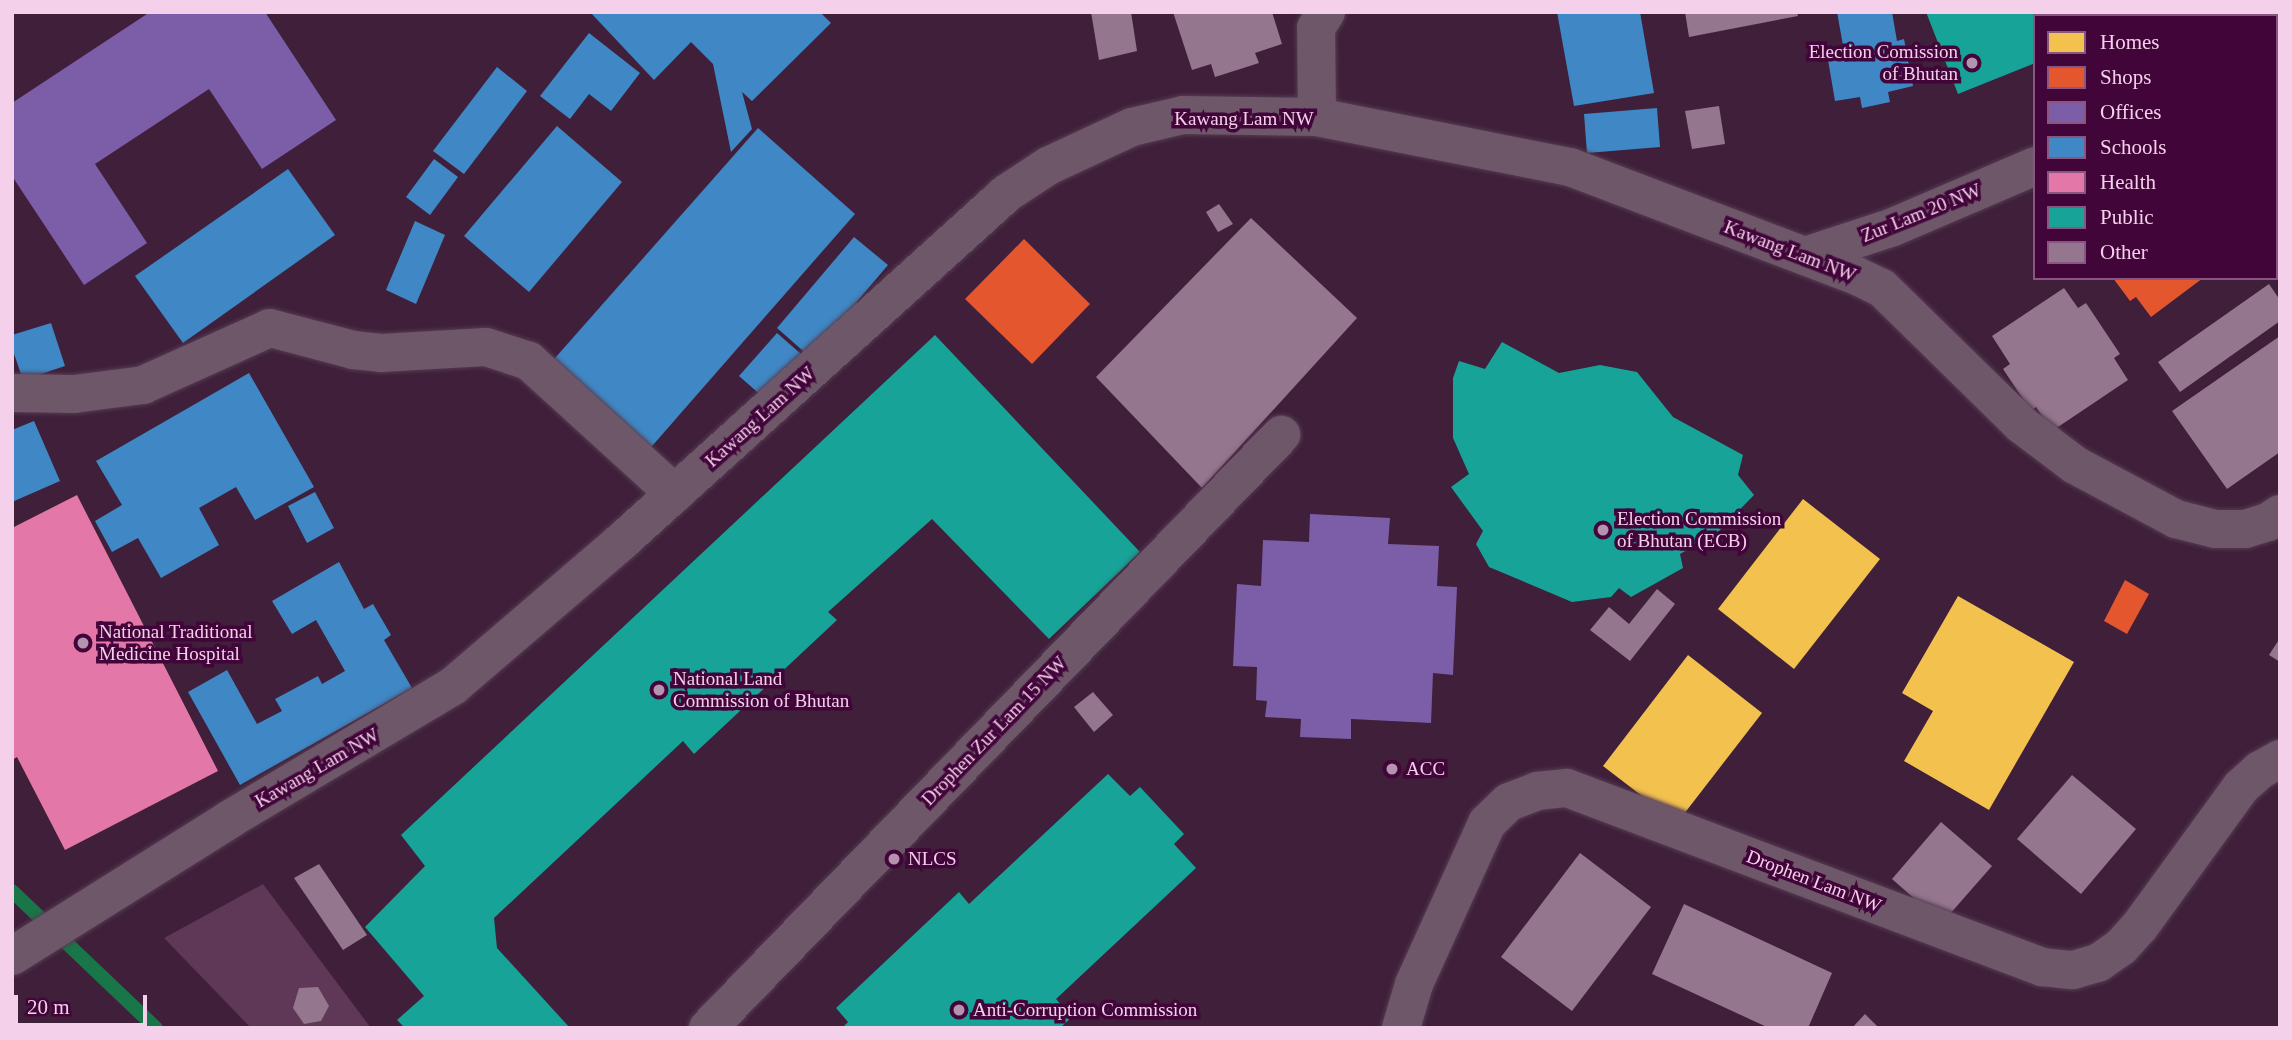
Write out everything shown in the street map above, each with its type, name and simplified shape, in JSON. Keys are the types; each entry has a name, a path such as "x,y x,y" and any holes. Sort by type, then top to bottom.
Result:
{"street":[{"path":"1317,117 1316,28 1326,12"},
{"name":"Kawang Lam NW","path":"12,956 453,686 675,494 1007,193 1048,166 1132,127 1182,115 1317,117 1570,167 1882,288 2022,425 2075,465 2176,519 2216,528 2245,528 2268,522 2280,513"},
{"name":"Zur Lam 20 NW","path":"1805,256 1893,227 2033,167"},
{"path":"12,393 74,394 143,384 270,328 381,353 486,347 529,361 675,494"},
{"name":"Drophen Zur Lam 15 NW","path":"708,1028 1281,435"},
{"name":"Drophen Lam NW","path":"1401,1028 1414,984 1487,823 1509,802 1537,791 1567,788 2042,967 2073,970 2098,963 2121,947 2140,926 2241,787 2260,770 2280,759"}],"shaded area":[{"path":"263,884 371,1028 251,1028 164,938"}],"building: Homes":[{"path":"1803,499 1880,559 1794,669 1718,609"},
{"path":"1958,596 2074,662 1989,810 1904,761 1933,711 1902,693"},
{"path":"1688,655 1762,713 1677,823 1603,766"}],"building: Shops":[{"path":"1024,239 1090,304 1032,364 965,299"},
{"path":"2114,280 2200,280 2151,317 2136,297 2130,301"},
{"path":"2125,580 2149,594 2127,634 2104,621"}],"building: Offices":[{"path":"150,12 265,12 336,120 262,169 209,89 95,164 147,243 84,285 12,176 12,103"},
{"path":"1310,514 1390,518 1388,544 1439,546 1437,586 1457,587 1453,675 1433,673 1431,723 1351,719 1351,739 1300,737 1301,719 1265,717 1267,701 1256,700 1257,667 1233,666 1237,584 1261,586 1263,540 1309,542"}],"building: Schools":[{"path":"590,12 820,12 831,23 752,101 742,92 752,129 731,152 713,64 691,42 654,80"},
{"path":"1557,12 1640,12 1654,93 1574,106"},
{"path":"1837,12 1892,12 1897,41 1904,39 1913,86 1888,92 1890,102 1862,108 1860,97 1835,101 1827,54 1844,51"},
{"path":"589,33 640,73 611,111 589,94 570,119 540,96"},
{"path":"497,67 527,91 464,174 433,151"},
{"path":"1657,108 1660,147 1587,153 1584,114"},
{"path":"557,126 622,182 529,292 464,236"},
{"path":"758,128 855,214 646,453 548,366"},
{"path":"434,159 458,177 430,215 406,197"},
{"path":"288,169 335,235 183,343 135,276"},
{"path":"415,221 445,235 416,304 386,290"},
{"path":"854,237 888,265 810,357 777,328"},
{"path":"51,323 65,366 23,380 12,348 12,335"},
{"path":"777,333 801,354 763,397 739,376"},
{"path":"249,373 314,487 255,520 236,487 199,508 219,545 161,578 138,538 112,552 95,521 122,505 96,461"},
{"path":"34,421 60,481 12,502 12,430"},
{"path":"315,492 334,528 307,543 288,506"},
{"path":"339,562 364,609 373,604 391,635 384,640 412,688 240,785 188,692 227,670 257,724 282,711 275,699 318,676 322,684 345,671 316,620 292,634 272,601"}],"building: Health":[{"name":"National Traditional Medicine Hospital","path":"77,495 218,771 65,850 17,757 12,760 12,528"}],"building: Public":[{"path":"1926,12 2047,12 2048,14 2033,14 2033,64 1958,94"},
{"name":"National Land Commission of Bhutan","path":"935,335 1140,552 1049,639 932,519 828,612 837,620 694,754 683,741 494,918 497,948 570,1028 405,1028 397,1020 424,996 365,927 425,866 401,835"},
{"path":"1502,342 1559,373 1600,365 1637,372 1673,417 1743,455 1738,475 1754,495 1718,532 1680,554 1683,568 1631,597 1619,588 1611,597 1572,602 1489,567 1476,544 1483,531 1451,487 1469,474 1453,438 1453,378 1459,361 1485,369"},
{"path":"1108,774 1130,796 1140,787 1184,834 1174,844 1196,868 1056,999 1072,1017 1060,1028 842,1028 848,1022 836,1008 959,892 969,904"}],"building: Other":[{"path":"1091,12 1131,12 1137,51 1099,60"},
{"path":"1173,12 1272,12 1282,44 1255,53 1259,63 1215,77 1211,64 1192,70"},
{"path":"1685,12 1797,12 1798,16 1689,37"},
{"path":"2257,12 2258,14 2164,14"},
{"path":"1719,106 1725,144 1692,149 1685,111"},
{"path":"2280,183 2280,282 2278,280"},
{"path":"1219,204 1233,224 1218,232 1206,212"},
{"path":"1251,218 1357,318 1202,488 1096,377"},
{"path":"2269,284 2280,300 2280,321 2180,392 2158,362"},
{"path":"2064,288 2078,308 2086,303 2120,354 2114,358 2128,380 2052,431 2036,407 2031,411 2003,369 2010,364 1992,336"},
{"path":"2280,336 2280,452 2227,489 2172,411"},
{"path":"1657,589 1675,604 1630,661 1590,630 1609,607 1629,624"},
{"path":"2280,638 2280,662 2269,655"},
{"path":"1093,692 1113,715 1094,732 1074,707"},
{"path":"2072,775 2136,829 2081,894 2017,839"},
{"path":"1941,822 1992,866 1942,923 1892,879"},
{"path":"1580,853 1651,907 1572,1011 1501,957"},
{"path":"319,864 367,935 343,950 294,878"},
{"path":"1684,904 1832,973 1808,1028 1769,1028 1652,974"},
{"path":"318,987 329,1006 321,1021 304,1024 293,1008 299,988"},
{"path":"1865,1014 1879,1028 1852,1028"}],"waterway":[{"path":"12,891 156,1028"}],"place":[{"name":"Election Comission of Bhutan","path":"1972,63"},
{"name":"Election Commission of Bhutan (ECB)","path":"1603,530"},
{"name":"National Traditional Medicine Hospital","path":"83,643"},
{"name":"National Land Commission of Bhutan","path":"659,690"},
{"name":"ACC","path":"1392,769"},
{"name":"NLCS","path":"894,859"},
{"name":"Anti-Corruption Commission","path":"959,1010"}]}
